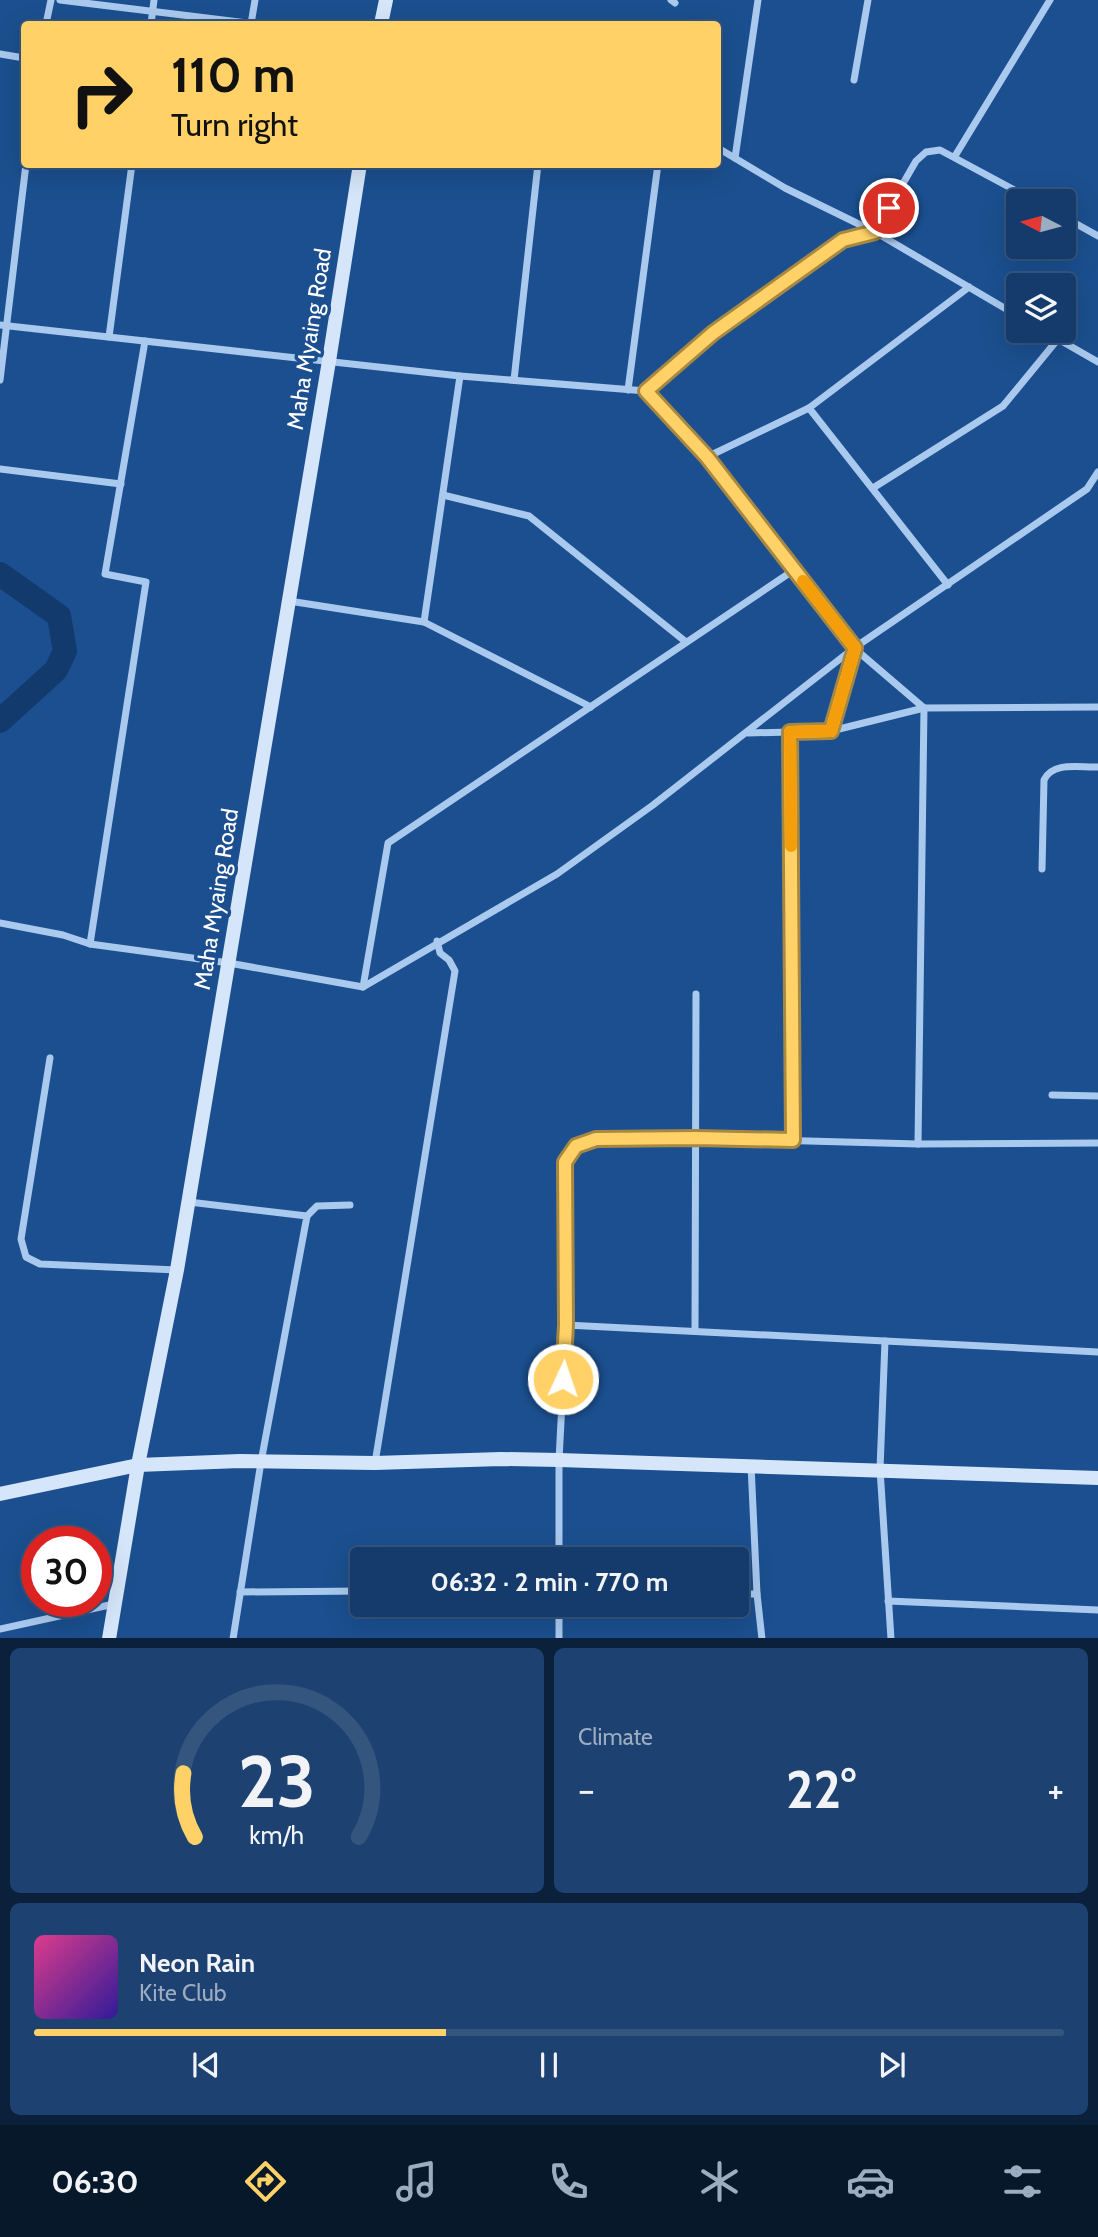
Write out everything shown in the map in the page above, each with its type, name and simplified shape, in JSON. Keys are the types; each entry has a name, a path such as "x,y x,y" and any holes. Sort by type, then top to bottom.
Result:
{"street":[{"path":"47,21 51,0"},
{"path":"60,0 225,21"},
{"path":"151,21 154,0"},
{"path":"253,21 255,0"},
{"path":"382,21 386,0"},
{"path":"735,158 758,0"},
{"path":"854,80 868,0"},
{"path":"955,156 1050,0"},
{"path":"0,54 21,58"},
{"path":"721,150 785,187 875,232 1006,309"},
{"path":"3,326 460,376 646,391 713,333 843,240 875,232 916,160 926,152 940,150 955,156 1014,189"},
{"path":"0,380 3,326 25,168"},
{"path":"109,337 131,168"},
{"name":"Maha Myaing Road","path":"109,1638 138,1465 189,1202 329,361 358,168"},
{"path":"514,380 538,168"},
{"path":"628,390 657,168"},
{"path":"1076,224 1098,236"},
{"path":"707,457 809,408 969,287"},
{"path":"90,944 146,582 105,574 145,341"},
{"path":"873,488 1003,406 1054,343"},
{"path":"1066,343 1098,362"},
{"path":"424,622 460,376"},
{"path":"646,391 707,457 855,648 925,708"},
{"path":"809,408 948,585"},
{"path":"0,469 121,484"},
{"path":"0,922 63,935 90,944 229,963 363,986 557,874 748,733 855,648 1087,489 1098,472"},
{"path":"443,495 529,516 686,642"},
{"path":"363,986 388,844 794,570"},
{"path":"289,601 424,622 590,707"},
{"path":"831,731 855,648"},
{"path":"748,733 831,731 925,708 1098,707"},
{"path":"918,1144 925,708"},
{"path":"790,732 793,1140"},
{"path":"1042,869 1044,780 1048,771 1055,768 1098,767"},
{"path":"375,1463 455,971 449,960 440,953 437,941"},
{"path":"695,994 695,1331"},
{"path":"50,1058 21,1239 26,1257 40,1264 177,1270"},
{"path":"1052,1096 1098,1096"},
{"path":"559,1547 559,1460 566,1325 565,1162 576,1146 596,1139 696,1138 918,1144 1098,1143"},
{"path":"189,1202 307,1216"},
{"path":"233,1638 261,1462 307,1216 317,1206 350,1205"},
{"path":"566,1325 1098,1352"},
{"path":"885,1341 880,1469 891,1638"},
{"path":"0,1494 138,1465 261,1462 559,1460 1098,1478"},
{"path":"751,1465 757,1594 762,1638"},
{"path":"240,1592 350,1591"},
{"path":"749,1594 757,1594"},
{"path":"888,1601 1098,1610"},
{"path":"0,1629 115,1604"},
{"path":"559,1617 559,1638"}],"waterway":[{"path":"0,574 59,616 65,651 56,670 0,721"}],"slow traffic":[{"path":"791,846 790,732 831,731 855,648 803,581"}],"route":[{"path":"563,1379 566,1325 565,1162 576,1146 596,1139 793,1140 790,732 831,731 855,648 707,457 646,391 713,333 843,240 875,232 889,208"}]}
